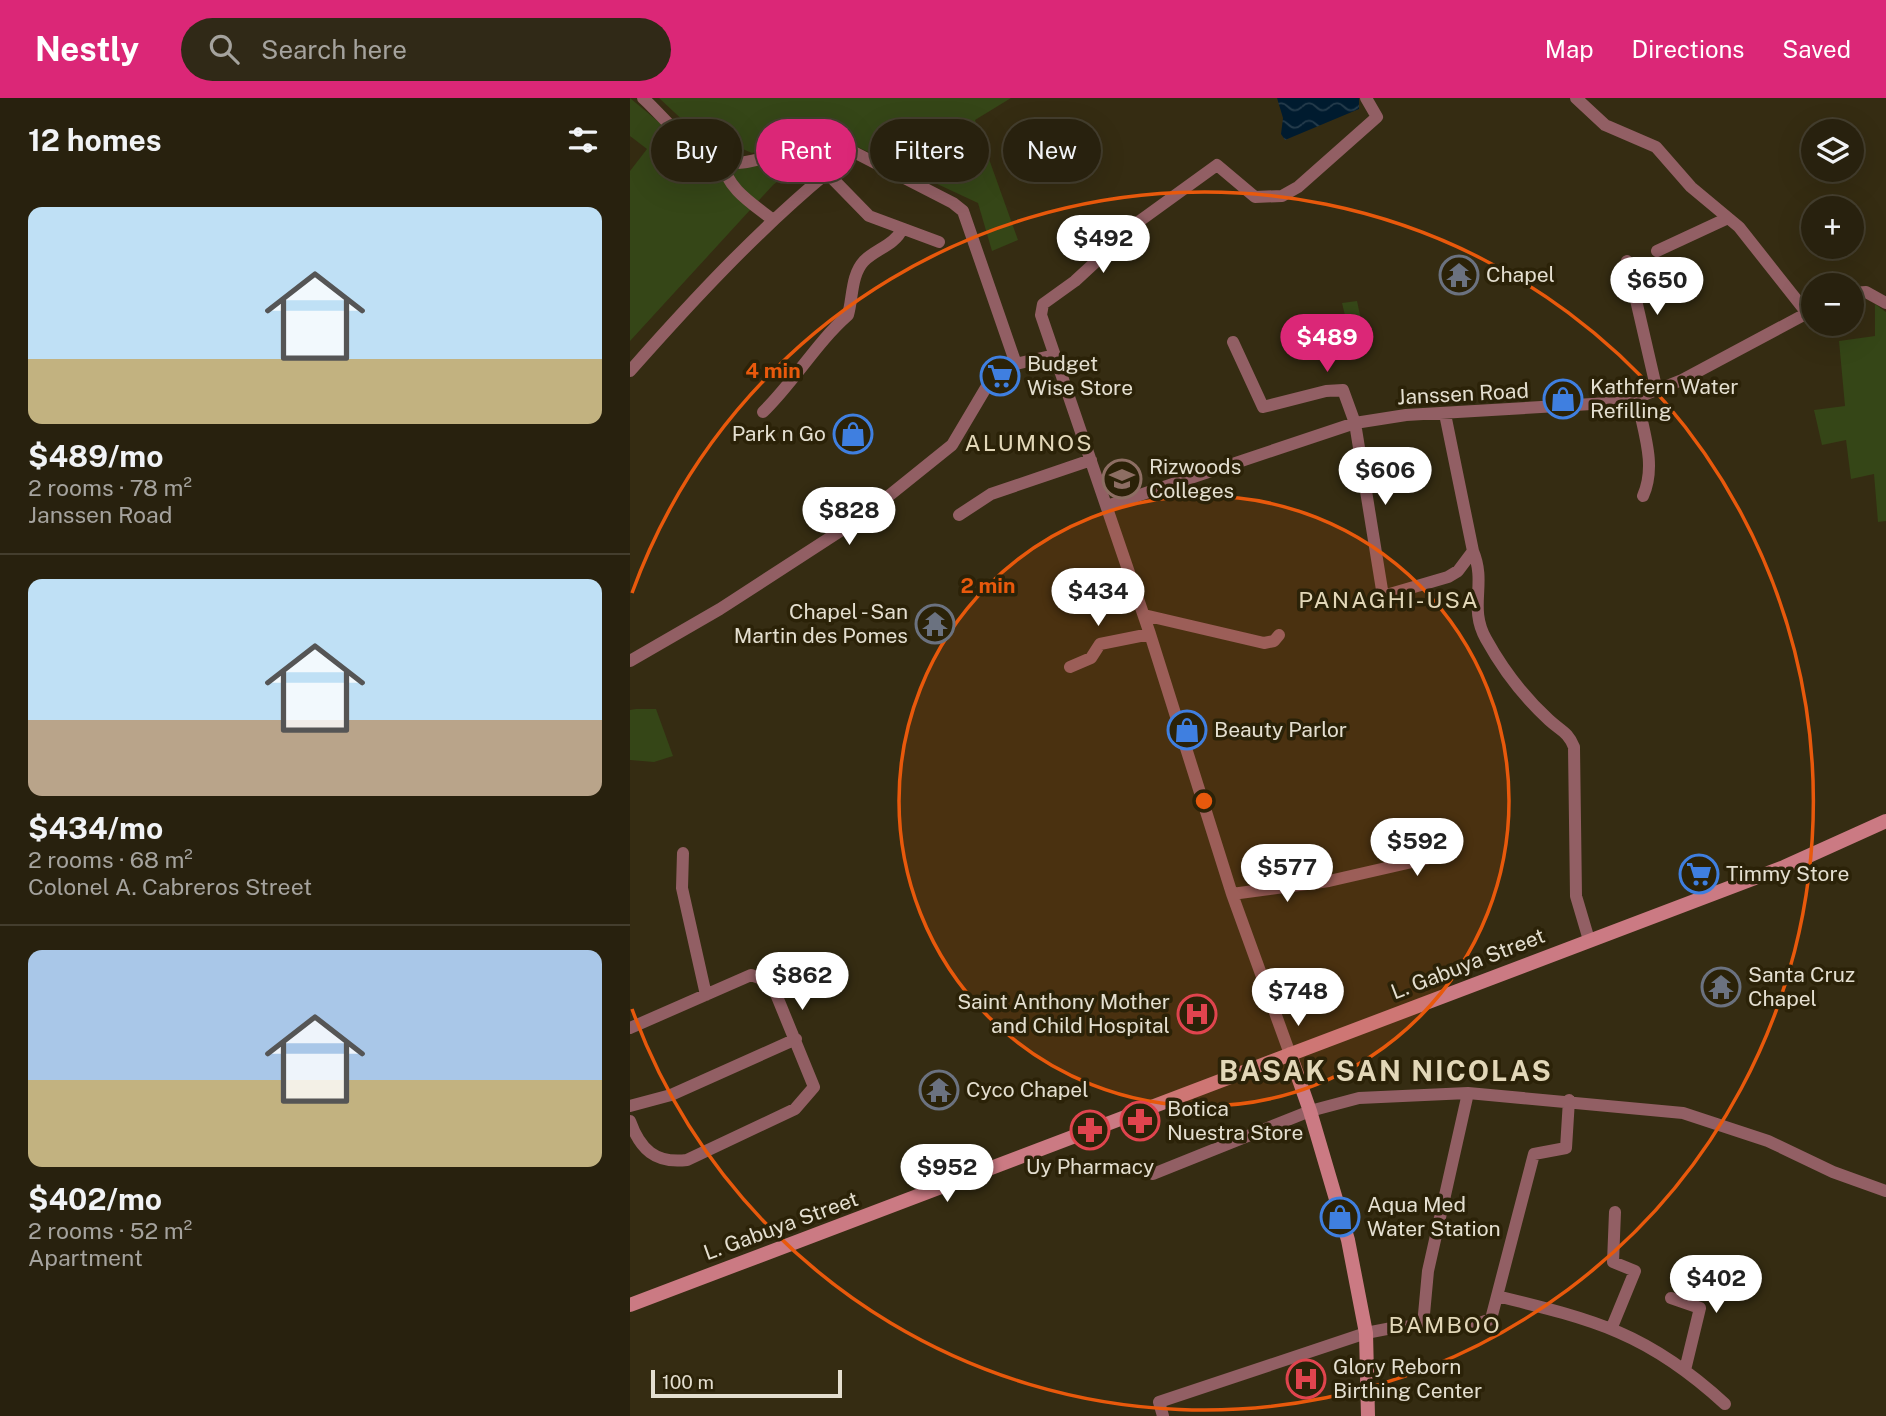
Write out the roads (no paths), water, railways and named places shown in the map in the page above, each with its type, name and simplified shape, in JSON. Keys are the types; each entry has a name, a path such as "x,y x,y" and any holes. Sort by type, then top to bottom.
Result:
{"street":[{"path":"643,98 666,119"},
{"path":"1366,98 1377,117 1298,187 1282,196 1255,197 1217,165 1141,220 1075,281 1043,304 1041,315 1144,615 1232,894 1310,1111 1348,1240 1366,1333 1368,1416"},
{"path":"1576,98 1605,125 1656,147 1691,187 1740,227 1801,300"},
{"path":"742,160 772,156 809,145 832,144 844,147 953,203 963,211 1016,364"},
{"path":"630,371 773,220 827,173 869,216 939,243"},
{"path":"730,182 773,220"},
{"path":"1657,251 1728,218"},
{"path":"763,412 804,367 832,329 848,314 853,281 862,262 898,238 902,229"},
{"path":"1627,261 1657,390"},
{"path":"1864,292 1886,303"},
{"name":"Janssen Road","path":"1107,506 1355,423 1406,415 1590,406 1637,398 1801,316"},
{"path":"1233,342 1262,407 1343,390 1355,423 1383,596 1448,577 1458,571 1473,551"},
{"path":"630,661 833,538 952,445 987,387 1000,373 1016,364 1055,355"},
{"path":"1637,398 1651,466 1649,483 1643,496"},
{"path":"1445,414 1473,551 1480,568 1476,612 1486,638 1502,665 1550,721 1569,733 1574,747 1576,896 1589,940"},
{"path":"959,515 991,494 1091,460"},
{"path":"1144,615 1264,643 1274,641 1279,635"},
{"path":"1070,667 1091,658 1100,644 1150,634"},
{"name":"L. Gabuya Street","path":"630,1305 1784,867 1886,821"},
{"path":"683,853 682,888 706,995"},
{"path":"1232,894 1329,881 1434,858"},
{"path":"630,1028 751,975 768,981 796,1039 814,1087 796,1109 687,1160 674,1162 646,1152 637,1141 630,1121"},
{"path":"630,1106 671,1095 796,1039"},
{"path":"1423,1325 1428,1271 1468,1093"},
{"path":"1153,1174 1310,1111 1382,1096 1468,1093 1569,1100 1684,1113 1768,1141 1833,1172 1886,1191"},
{"path":"1163,1416 1159,1402 1366,1333 1423,1325 1480,1323 1491,1319 1534,1154 1542,1150 1566,1148 1569,1100"},
{"path":"1612,1327 1635,1271 1613,1262 1615,1212"},
{"path":"1497,1296 1612,1327 1666,1356 1725,1404"},
{"path":"1671,1298 1700,1308 1685,1370"}],"water":[{"path":"1277,98 1359,98 1359,109 1285,140 1281,134 1283,118"}],"place":[{"name":"Chapel","path":"1459,275"},
{"name":"Budget Wise Store","path":"1000,376"},
{"name":"Kathfern Water Refilling","path":"1563,399"},
{"name":"Park n Go","path":"853,434"},
{"name":"Rizwoods Colleges","path":"1122,479"},
{"name":"Chapel - San Martin des Pomes","path":"935,624"},
{"name":"Beauty Parlor","path":"1187,730"},
{"name":"Timmy Store","path":"1699,874"},
{"name":"Santa Cruz Chapel","path":"1721,987"},
{"name":"Saint Anthony Mother and Child Hospital","path":"1197,1014"},
{"name":"Cyco Chapel","path":"939,1090"},
{"name":"Botica Nuestra Store","path":"1140,1121"},
{"name":"Uy Pharmacy","path":"1090,1130"},
{"name":"Aqua Med Water Station","path":"1340,1217"},
{"name":"Glory Reborn Birthing Center","path":"1306,1379"}],"district":[{"name":"ALUMNOS","path":"1029,443"},
{"name":"PANAGHI-USA","path":"1389,600"},
{"name":"BASAK SAN NICOLAS","path":"1386,1071"},
{"name":"BAMBOO","path":"1445,1325"}]}
